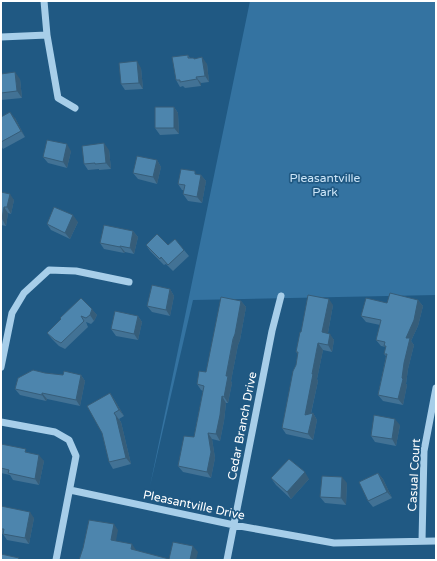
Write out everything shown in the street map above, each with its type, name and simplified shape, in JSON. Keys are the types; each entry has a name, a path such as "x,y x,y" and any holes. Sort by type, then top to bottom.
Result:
{"street":[{"path":"44,1 47,35 58,98 75,108"},
{"path":"1,37 47,35"},
{"path":"1,367 12,314 24,293 49,270 76,271 129,282"},
{"name":"Cedar Branch Drive","path":"227,560 274,320 281,296"},
{"name":"Casual Court","path":"422,541 424,451 436,388"},
{"path":"1,422 55,432 69,440 76,456 56,560"},
{"name":"Pleasantville Drive","path":"70,490 234,525 334,543 436,541"}],"green space":[{"name":"Pleasantville Park","path":"250,1 436,1 436,295 193,300 150,486"}],"building":[{"path":"188,55 188,58 194,59 202,57 205,76 180,82 180,80 176,80 172,57"},
{"path":"137,61 139,83 121,84 119,63"},
{"path":"15,72 17,91 1,93 1,74"},
{"path":"155,107 174,107 174,128 155,128"},
{"path":"10,112 21,131 1,142 1,117"},
{"path":"47,140 67,144 63,162 43,157"},
{"path":"104,143 106,163 84,164 82,146"},
{"path":"137,156 157,160 153,177 133,173"},
{"path":"181,169 195,171 195,174 201,175 197,197 183,194 185,185 178,184"},
{"path":"1,192 10,194 7,207 4,207 2,219"},
{"path":"54,207 73,215 65,233 47,224"},
{"path":"104,225 133,231 130,248 100,243"},
{"path":"157,234 168,245 175,239 184,250 168,265 161,257 160,259 146,245"},
{"path":"152,285 170,289 166,310 147,306"},
{"path":"390,293 418,300 414,320 406,338 410,338 398,399 378,395 387,354 384,354 386,346 384,346 385,342 376,340 381,320 361,316 366,298 387,303"},
{"path":"308,295 329,299 322,332 330,334 328,345 318,343 305,415 313,413 308,434 282,428 293,371 296,365 298,352 296,352"},
{"path":"221,297 241,301 216,434 208,433 211,452 207,472 178,466 184,436 194,437 204,386 197,384 199,371 206,372"},
{"path":"81,298 92,309 90,315 86,318 81,316 84,321 61,343 55,340 47,333"},
{"path":"115,311 138,316 134,334 111,329"},
{"path":"33,370 63,375 64,371 81,375 76,400 15,389 18,378"},
{"path":"110,393 119,410 114,413 126,458 109,462 102,433 87,406"},
{"path":"374,415 395,419 392,439 371,436"},
{"path":"1,444 26,449 25,452 39,455 35,479 8,473 9,470 1,468"},
{"path":"289,459 305,472 287,492 271,478"},
{"path":"378,473 387,492 368,501 359,482"},
{"path":"322,476 342,477 341,498 320,497"},
{"path":"1,506 30,512 25,538 3,534 4,529 1,529"},
{"path":"89,520 114,524 111,540 132,544 131,549 169,559 173,542 193,546 190,560 79,560"},
{"path":"1,554 19,558 18,560 1,560"}]}
